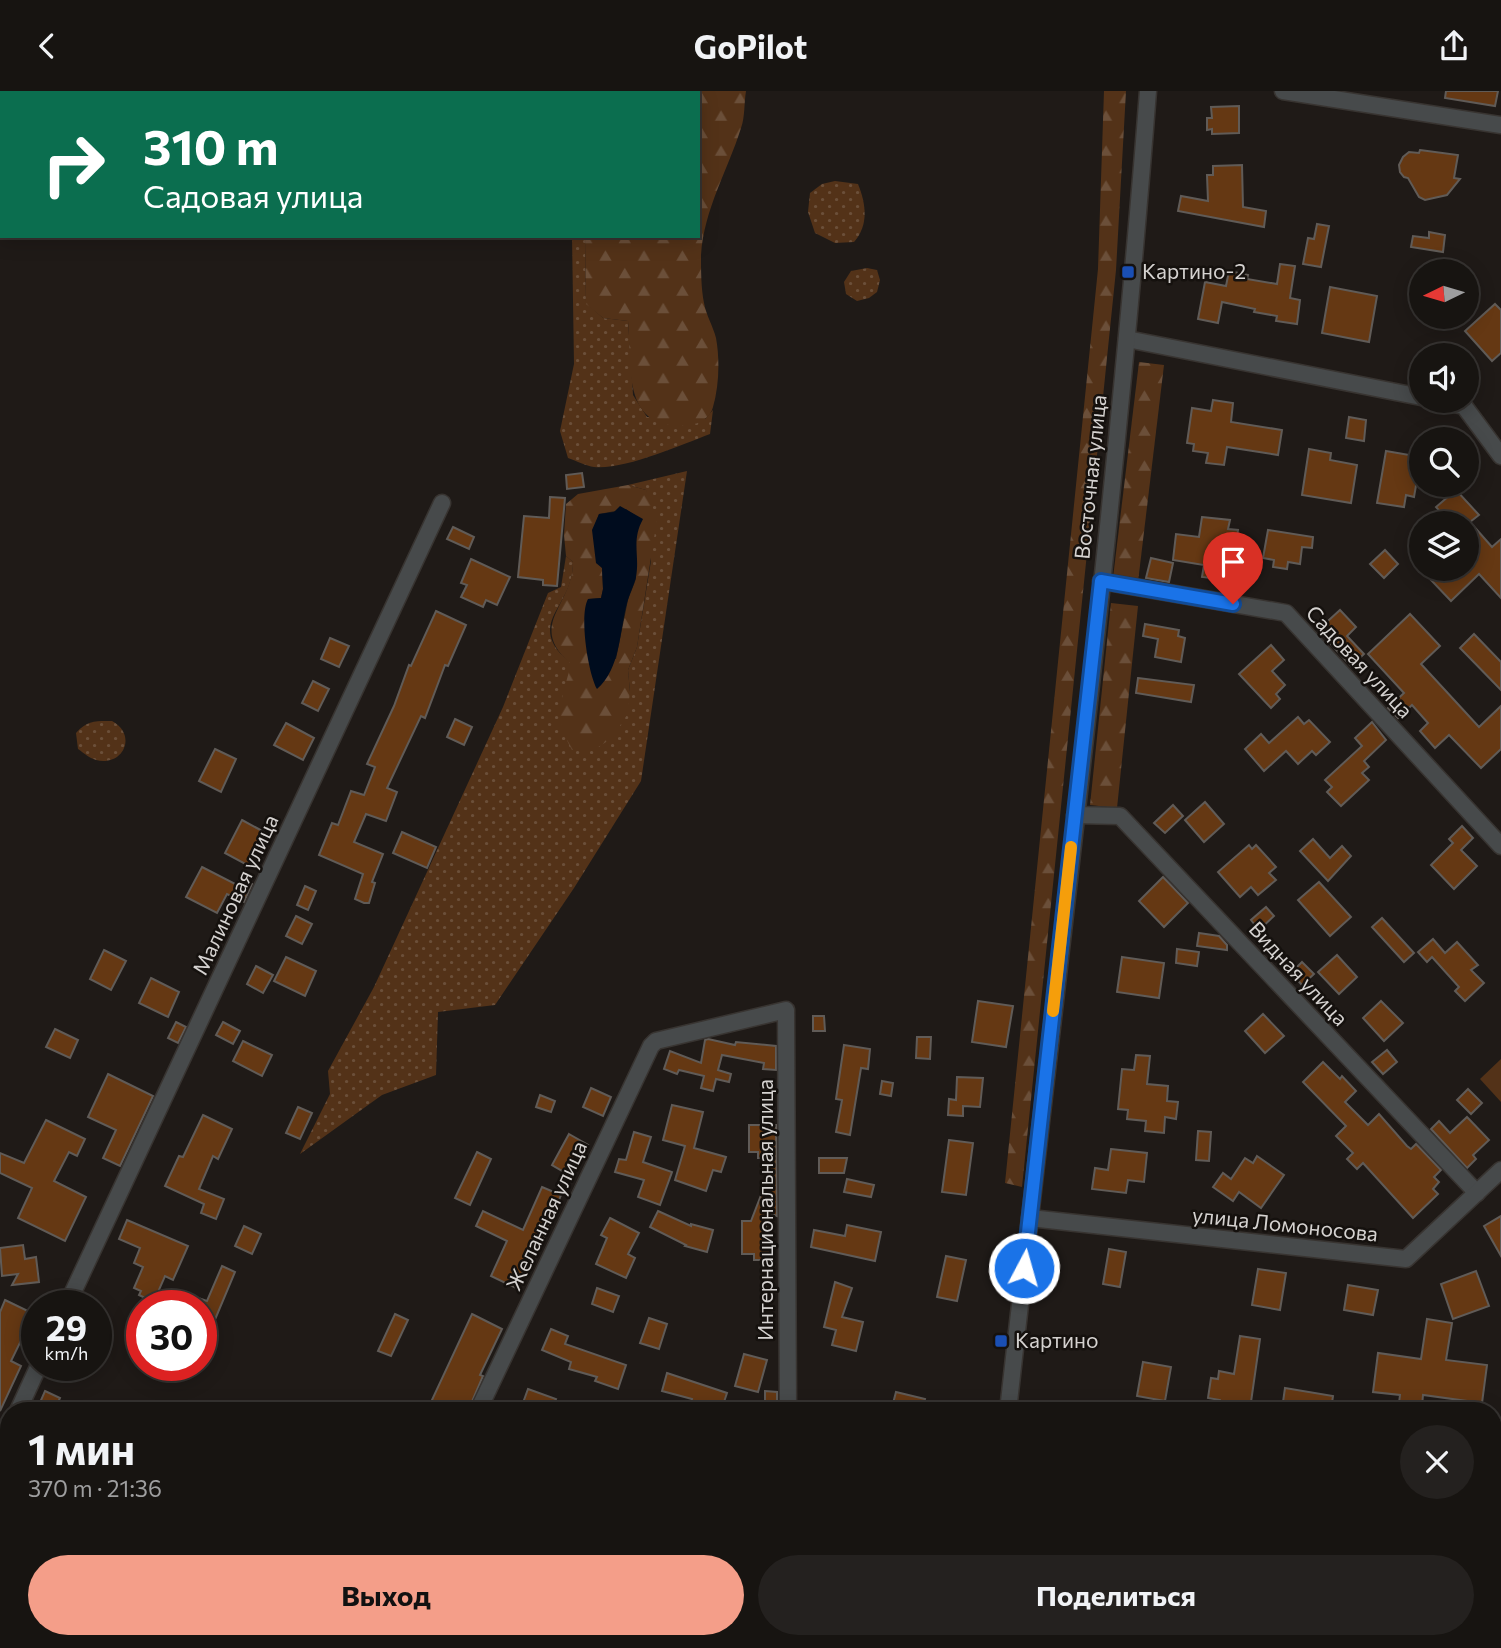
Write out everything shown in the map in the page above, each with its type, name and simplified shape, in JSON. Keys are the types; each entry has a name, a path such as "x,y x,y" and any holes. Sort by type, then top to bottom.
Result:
{"street":[{"name":"Восточная улица","path":"1009,1402 1127,339 1148,91"},
{"path":"1283,91 1501,125"},
{"path":"1127,339 1409,395"},
{"path":"1469,413 1501,456"},
{"name":"Малиновая улица","path":"74,1290 442,503"},
{"name":"Садовая улица","path":"1101,581 1286,613 1501,846"},
{"name":"Видная улица","path":"1075,815 1120,816 1477,1193"},
{"name":"Желанная улица","path":"482,1402 651,1046 656,1041 786,1010"},
{"name":"Интернациональная улица","path":"786,1010 788,1402"},
{"name":"улица Ломоносова","path":"1030,1218 1406,1259 1501,1170"},
{"path":"22,1402 32,1381"}],"green space":[{"path":"700,91 746,91 742,124 712,206 701,255 704,303 717,346 717,390 710,414 701,422 690,425 668,425 652,419 641,408 635,394 631,377 628,321 603,318 586,304 585,238 700,238"},
{"path":"1104,91 1126,91 1116,270 1022,1187 1005,1183 1098,269"},
{"path":"835,181 858,184 861,192 865,214 862,229 854,242 835,243 815,233 808,212 810,193 822,184"},
{"path":"572,238 585,238 586,303 603,318 628,321 633,395 647,417 705,419 713,410 710,434 621,465 594,467 568,458 560,431 574,364"},
{"path":"867,268 877,270 880,280 877,292 869,298 857,301 846,294 844,282 851,271"},
{"path":"1139,362 1164,365 1138,582 1113,578"},
{"path":"687,471 641,781 574,888 495,1005 438,1012 436,1075 382,1095 300,1154 330,1094 328,1071 374,987 503,707 548,593 561,587 566,556 573,562 573,570 567,591 553,617 550,632 554,644 563,656 589,674 630,692 628,670 637,647 651,561 646,490 628,485"},
{"path":"628,485 646,490 657,519 637,647 628,670 630,692 627,715 612,738 597,748 572,750 562,727 561,717 562,698 571,664 558,650 552,638 552,626 571,577 573,562 566,556 566,504 578,494","holes":["626,509 636,516 636,579 628,600 616,659 589,657 586,642 588,599 601,598 603,589 602,568 593,530 599,514"]},
{"path":"1111,603 1138,606 1117,808 1090,805"},
{"path":"112,721 120,727 125,741 124,748 114,759 96,760 78,749 76,733 80,729 92,722"},
{"path":"1501,1059 1501,1102 1480,1079"}],"water":[{"path":"620,506 643,519 637,534 636,577 627,603 615,660 611,671 597,689 588,658 584,618 588,599 601,598 603,589 602,568 596,563 592,530 599,514 614,512"}],"building":[{"path":"1446,91 1498,91 1495,106 1445,98"},
{"path":"1239,106 1239,133 1212,134 1212,129 1207,130 1207,118 1212,118 1211,107"},
{"path":"1420,150 1458,155 1454,178 1460,179 1447,195 1425,200 1419,197 1408,178 1400,172 1399,165 1403,157 1409,152 1419,153"},
{"path":"1242,165 1243,207 1266,211 1264,227 1178,211 1181,196 1208,201 1207,175 1213,175 1213,166"},
{"path":"1317,224 1329,226 1321,267 1303,264 1308,238 1314,239"},
{"path":"1429,232 1445,235 1443,252 1411,247 1413,236 1429,238"},
{"path":"1280,264 1295,266 1290,298 1300,300 1297,324 1276,321 1277,316 1222,302 1218,323 1198,319 1205,282 1226,286 1229,271 1248,275 1247,279 1277,284"},
{"path":"1330,287 1377,296 1369,342 1322,333"},
{"path":"1495,304 1501,310 1501,353 1492,361 1479,343 1465,331 1479,329 1479,318"},
{"path":"1213,400 1233,403 1231,422 1282,430 1278,455 1227,447 1224,465 1206,463 1208,453 1193,451 1194,444 1187,443 1192,408 1211,411"},
{"path":"1349,417 1366,420 1364,441 1346,438"},
{"path":"1309,449 1331,453 1330,460 1357,465 1351,503 1302,495"},
{"path":"1386,451 1409,455 1409,496 1406,495 1404,507 1377,503"},
{"path":"582,473 584,487 567,489 566,475"},
{"path":"550,497 565,498 557,586 543,585 543,580 518,577 524,516 549,518"},
{"path":"1448,497 1462,497 1475,511 1440,511 1436,507"},
{"path":"1202,517 1230,520 1228,529 1238,530 1232,569 1219,567 1218,579 1202,577 1204,565 1173,560 1176,534 1199,537"},
{"path":"453,527 474,537 469,549 447,539"},
{"path":"1268,530 1313,537 1312,548 1302,547 1300,564 1288,562 1287,569 1273,567 1274,560 1263,558"},
{"path":"1479,532 1492,547 1501,539 1501,598 1479,574"},
{"path":"1385,550 1398,564 1384,578 1370,564"},
{"path":"1151,558 1173,563 1169,582 1146,578"},
{"path":"471,559 510,577 497,605 486,600 483,607 461,597 467,585 461,583"},
{"path":"1432,581 1472,581 1451,601"},
{"path":"1340,610 1356,627 1347,636 1364,654 1351,666 1318,630"},
{"path":"436,611 466,625 448,666 445,665 425,718 421,716 387,788 397,792 386,821 366,814 354,842 383,854 372,882 375,883 369,903 364,903 355,899 363,874 319,855 332,823 338,825 351,791 364,795 375,767 367,764 394,706 409,665 411,666"},
{"path":"1410,614 1440,646 1421,664 1479,727 1501,706 1501,749 1481,768 1449,735 1435,748 1420,731 1428,723 1412,705 1398,718 1388,708 1404,693 1368,654"},
{"path":"1145,624 1179,630 1178,636 1185,638 1181,662 1155,657 1158,639 1143,636"},
{"path":"1474,634 1501,662 1501,690 1460,648"},
{"path":"330,638 349,646 339,667 321,659"},
{"path":"1271,645 1284,660 1272,671 1285,685 1276,694 1280,699 1271,708 1239,674"},
{"path":"1138,678 1194,685 1191,702 1136,693"},
{"path":"313,681 329,689 318,711 302,703"},
{"path":"1298,717 1304,724 1309,720 1330,742 1316,755 1312,751 1298,764 1286,751 1264,771 1245,749 1261,734 1269,743"},
{"path":"455,719 472,727 464,745 447,737"},
{"path":"1372,722 1386,740 1364,761 1369,767 1362,773 1369,780 1341,806 1327,792 1332,787 1325,780 1362,746 1355,738"},
{"path":"286,723 314,738 303,760 274,745"},
{"path":"215,749 236,759 221,792 199,781"},
{"path":"1205,802 1224,824 1204,842 1185,820"},
{"path":"1173,805 1183,816 1165,833 1154,823"},
{"path":"242,820 266,833 249,866 225,853"},
{"path":"1462,826 1473,838 1461,850 1477,866 1454,889 1431,865 1453,843 1449,839"},
{"path":"402,832 436,847 427,868 393,853"},
{"path":"1313,839 1330,858 1342,846 1351,856 1328,881 1300,851"},
{"path":"1249,845 1252,849 1256,845 1276,867 1269,873 1276,880 1258,895 1251,887 1240,897 1218,872"},
{"path":"202,867 237,885 241,878 252,884 244,902 227,894 217,913 186,897"},
{"path":"1163,877 1188,903 1164,927 1139,901"},
{"path":"1319,882 1351,917 1330,936 1298,900"},
{"path":"305,886 316,891 308,910 297,905"},
{"path":"1266,907 1274,916 1259,930 1251,920"},
{"path":"296,916 312,924 302,944 286,936"},
{"path":"1382,918 1414,953 1404,962 1372,927"},
{"path":"1199,933 1219,936 1227,945 1227,950 1197,946"},
{"path":"1433,939 1445,953 1457,942 1478,965 1471,970 1484,983 1465,1001 1455,991 1459,987 1432,957 1427,962 1418,952"},
{"path":"1177,949 1199,952 1197,966 1176,963"},
{"path":"104,950 126,961 111,990 90,979"},
{"path":"1337,955 1357,977 1339,994 1318,972"},
{"path":"286,957 316,971 305,996 274,981"},
{"path":"1122,957 1164,963 1159,998 1117,992"},
{"path":"1302,962 1314,974 1302,985 1291,973"},
{"path":"256,966 273,975 263,993 247,984"},
{"path":"151,978 179,992 168,1017 139,1003"},
{"path":"978,1001 1013,1006 1006,1047 972,1042"},
{"path":"1381,1001 1403,1023 1384,1041 1363,1018"},
{"path":"1263,1014 1284,1036 1265,1053 1245,1031"},
{"path":"813,1016 824,1016 825,1031 813,1031"},
{"path":"176,1022 186,1027 178,1043 168,1038"},
{"path":"223,1022 240,1031 233,1044 216,1035"},
{"path":"55,1029 78,1040 70,1058 46,1047"},
{"path":"917,1037 931,1037 930,1059 916,1058"},
{"path":"705,1040 735,1045 736,1042 776,1046 776,1070 763,1069 764,1063 722,1055 718,1070 731,1074 729,1082 716,1079 713,1091 701,1088 704,1076 679,1070 677,1074 664,1069 670,1051 701,1063"},
{"path":"243,1041 272,1055 262,1076 233,1061"},
{"path":"844,1045 870,1049 868,1069 861,1068 850,1135 836,1132 842,1100 836,1099"},
{"path":"1387,1050 1397,1062 1383,1074 1372,1062"},
{"path":"1136,1055 1150,1056 1147,1084 1168,1086 1167,1101 1178,1102 1176,1119 1165,1117 1164,1133 1145,1131 1146,1121 1127,1119 1128,1110 1118,1109 1122,1069 1134,1070"},
{"path":"1323,1062 1356,1091 1345,1102 1368,1125 1379,1114 1407,1146 1411,1149 1416,1144 1441,1170 1434,1177 1439,1182 1433,1189 1438,1194 1413,1218 1363,1163 1357,1169 1347,1159 1353,1153 1336,1136 1346,1126 1303,1082"},
{"path":"108,1074 153,1096 120,1166 103,1158 116,1130 88,1117"},
{"path":"957,1077 983,1078 980,1107 963,1106 963,1116 948,1115 949,1099 956,1100"},
{"path":"882,1081 893,1083 891,1096 880,1094"},
{"path":"591,1088 611,1097 603,1116 583,1107"},
{"path":"1468,1089 1482,1103 1471,1114 1457,1100"},
{"path":"540,1095 555,1101 551,1112 536,1107"},
{"path":"672,1105 703,1112 694,1148 726,1157 721,1172 713,1170 706,1191 675,1180 685,1146 663,1140"},
{"path":"298,1107 312,1113 300,1139 286,1133"},
{"path":"203,1115 232,1129 218,1159 213,1156 199,1189 224,1199 216,1219 201,1213 204,1204 165,1186 179,1156 183,1157"},
{"path":"1467,1117 1489,1140 1473,1155 1476,1159 1467,1168 1431,1129 1439,1121 1450,1133"},
{"path":"46,1120 85,1139 77,1156 69,1152 54,1181 86,1197 65,1241 18,1218 32,1188 0,1173 0,1153 24,1163"},
{"path":"749,1125 776,1125 777,1216 766,1212 766,1242 772,1242 772,1260 754,1260 754,1254 742,1254 742,1221 751,1221 765,1185 767,1195 767,1158 758,1158 758,1152 749,1152"},
{"path":"1198,1131 1211,1132 1209,1161 1196,1160"},
{"path":"634,1132 651,1137 643,1162 672,1172 660,1205 638,1197 644,1180 615,1172 619,1159 626,1160"},
{"path":"569,1134 588,1145 571,1176 552,1165"},
{"path":"949,1140 973,1143 966,1195 942,1192"},
{"path":"1111,1149 1147,1153 1144,1182 1128,1180 1126,1193 1092,1189 1095,1168 1108,1170"},
{"path":"477,1152 491,1159 470,1205 455,1198"},
{"path":"1257,1156 1284,1175 1261,1208 1239,1192 1233,1201 1213,1187 1223,1173 1231,1179 1245,1158 1253,1163"},
{"path":"819,1158 847,1158 844,1173 819,1173"},
{"path":"847,1179 874,1185 871,1197 844,1192"},
{"path":"542,1187 561,1195 537,1255 531,1253 516,1288 491,1276 507,1241 476,1226 483,1211 523,1230"},
{"path":"658,1211 691,1226 713,1230 707,1252 685,1246 650,1227"},
{"path":"1501,1216 1501,1256 1484,1226"},
{"path":"610,1218 639,1233 628,1254 635,1258 626,1278 596,1264 607,1238 601,1235"},
{"path":"127,1220 188,1246 173,1280 165,1276 159,1290 139,1290 134,1288 143,1267 134,1263 140,1248 119,1239"},
{"path":"847,1225 881,1232 875,1261 811,1247 814,1230 845,1236"},
{"path":"244,1226 261,1234 252,1254 235,1246"},
{"path":"23,1245 25,1259 36,1257 39,1282 12,1285 18,1274 2,1276 0,1248"},
{"path":"1109,1249 1126,1252 1120,1287 1103,1284"},
{"path":"946,1256 966,1260 957,1301 937,1297"},
{"path":"222,1266 235,1272 217,1315 217,1290 212,1290"},
{"path":"1258,1269 1286,1273 1280,1310 1252,1305"},
{"path":"1476,1271 1489,1306 1453,1319 1441,1284"},
{"path":"835,1282 852,1288 842,1317 863,1322 856,1351 832,1345 836,1330 824,1327"},
{"path":"1348,1285 1378,1290 1373,1315 1344,1310"},
{"path":"597,1288 619,1296 613,1312 592,1304"},
{"path":"5,1300 21,1308 21,1341 11,1361 21,1366 4,1402 0,1402 0,1312"},
{"path":"395,1314 408,1320 391,1356 378,1351"},
{"path":"472,1314 502,1329 480,1375 483,1376 472,1402 431,1402"},
{"path":"649,1318 667,1324 659,1349 640,1343"},
{"path":"1427,1319 1452,1323 1446,1360 1487,1365 1482,1402 1423,1395 1422,1402 1399,1402 1400,1395 1373,1392 1378,1353 1421,1359"},
{"path":"551,1329 568,1336 565,1344 626,1365 618,1389 595,1381 597,1377 569,1369 571,1362 542,1350"},
{"path":"1240,1336 1260,1339 1251,1402 1220,1402 1208,1398 1211,1378 1218,1379 1219,1371 1234,1374"},
{"path":"744,1354 767,1360 758,1392 735,1386"},
{"path":"1143,1362 1171,1367 1165,1401 1137,1396"},
{"path":"667,1373 727,1393 724,1402 691,1402 692,1399 662,1391"},
{"path":"1285,1388 1333,1396 1332,1402 1283,1402"},
{"path":"528,1389 556,1399 555,1402 523,1402"},
{"path":"45,1391 60,1398 58,1402 40,1402"},
{"path":"765,1391 777,1392 777,1402 765,1402"},
{"path":"896,1392 925,1399 924,1402 893,1402"}],"slow traffic":[{"path":"1053,1011 1071,847"}],"place":[{"name":"Картино-2","path":"1128,272"},
{"name":"Картино","path":"1001,1341"}],"route":[{"path":"1024,1268 1101,581 1233,604"}]}
